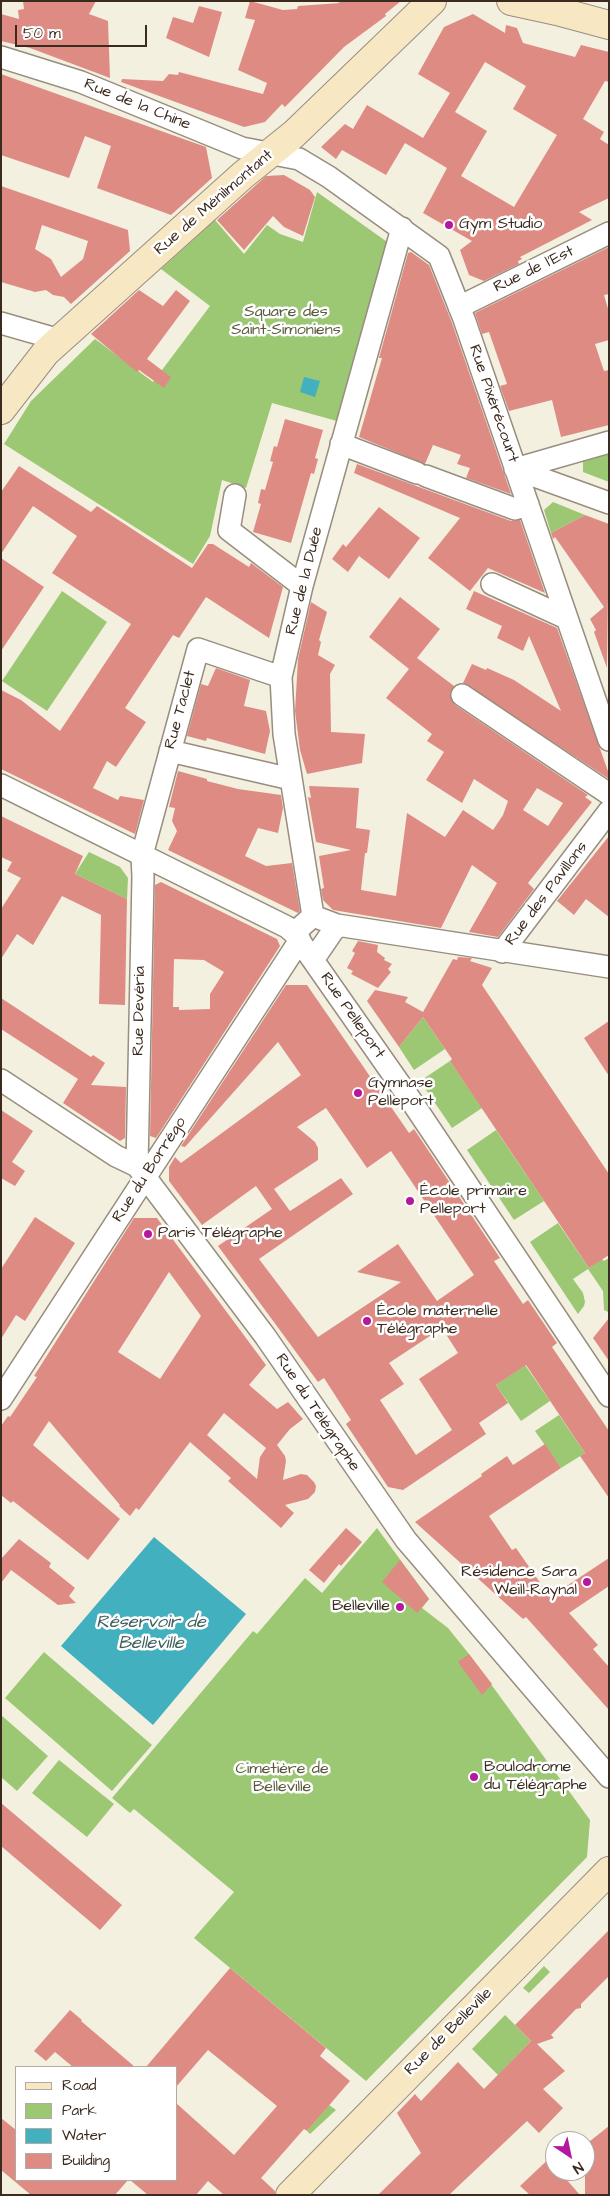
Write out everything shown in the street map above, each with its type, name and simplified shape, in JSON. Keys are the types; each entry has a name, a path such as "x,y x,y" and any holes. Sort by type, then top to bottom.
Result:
{"street":[{"name":"Rue de Ménilmontant","path":"1,410 23,379 60,340 243,175 272,153 432,1"},
{"path":"511,1 609,25"},
{"name":"Rue de la Chine","path":"1,57 81,82 242,148 272,153"},
{"name":"Rue Pixérécourt","path":"272,153 299,159 329,177 439,256 459,307 609,740"},
{"name":"Rue de la Duée","path":"313,916 284,734 281,677 302,586 340,444 402,228"},
{"name":"Rue de l'Est","path":"459,307 609,233"},
{"path":"1,323 60,340"},
{"path":"515,469 609,442"},
{"path":"340,444 515,509 528,504"},
{"path":"515,469 609,503"},
{"path":"236,495 229,530 302,586"},
{"path":"492,584 566,618"},
{"name":"Rue Taclet","path":"142,855 198,649 281,677"},
{"path":"462,695 609,794"},
{"path":"170,750 291,779"},
{"name":"Rue Pelleport","path":"1,785 287,927 297,937 512,1249 609,1396"},
{"name":"Rue des Pavillons","path":"502,952 609,811"},
{"name":"Rue Devéria","path":"141,1172 144,877 142,855"},
{"path":"297,937 313,916"},
{"name":"Rue des Pavillons","path":"313,916 337,925 502,952 533,954 609,967"},
{"path":"313,960 337,925"},
{"name":"Rue du Borrégo","path":"1,1399 141,1172 297,937"},
{"name":"Rue du Télégraphe","path":"1,1080 141,1172 265,1336 406,1540 609,1777"},
{"name":"Rue de Belleville","path":"290,2195 609,1871"}],"green space":[{"name":"Square des Saint-Simoniens","path":"317,192 390,244 337,421 272,403 246,488 222,480 210,536 193,564 4,444 31,401 95,339 153,382 210,306 161,269 215,220 244,254 267,225 280,234 303,242"},
{"path":"609,452 609,482 583,472 583,458"},
{"path":"553,502 585,515 551,533 544,510"},
{"path":"62,591 107,622 47,711 2,681"},
{"path":"89,852 120,867 128,878 127,899 75,874"},
{"path":"423,1017 445,1049 414,1070 399,1047"},
{"path":"450,1061 482,1108 452,1128 420,1081"},
{"path":"496,1130 544,1201 514,1220 467,1150"},
{"path":"558,1223 589,1268 602,1259 604,1261 609,1258 608,1312 604,1310 603,1291 588,1269 573,1279 583,1293 585,1302 578,1314 530,1242"},
{"path":"525,1365 550,1401 521,1421 496,1385"},
{"path":"559,1415 585,1453 561,1468 535,1431"},
{"name":"Cimetière de Belleville","path":"377,1528 429,1599 422,1608 448,1628 469,1654 590,1820 587,1857 366,2081 194,1938 234,1892 134,1809 130,1813 112,1798 253,1631 257,1634 305,1578 322,1593"},
{"path":"44,1652 152,1745 112,1791 5,1698"},
{"path":"1,1715 48,1756 17,1791 1,1777"},
{"path":"59,1760 114,1804 87,1837 32,1793"},
{"path":"544,1966 550,1972 529,1993 523,1988"},
{"path":"505,2015 531,2041 498,2075 472,2049"},
{"path":"329,2105 336,2110 310,2134 307,2131"}],"water":[{"path":"304,377 320,381 315,397 300,392"},
{"name":"Réservoir de Belleville","path":"154,1537 246,1614 153,1725 61,1646"}],"building":[{"path":"23,1 96,1 89,14 108,21 110,78 30,48 1,41 1,14 19,19 18,10 24,9"},
{"path":"250,1 283,10 297,9 298,6 340,3 336,1 401,1 385,14 386,16 344,47 285,107 282,104 265,122 244,127 121,82 122,79 163,81 169,74 178,75 179,72 263,94 267,83 238,70 255,20 245,18"},
{"path":"199,6 222,12 209,57 166,38 173,17 193,23"},
{"path":"473,14 505,33 506,25 517,28 523,43 575,57 581,45 609,52 609,82 605,81 583,119 604,132 600,139 609,145 609,198 579,212 592,220 520,257 522,259 518,261 519,264 484,281 469,275 460,250 472,241 423,213 447,168 405,143 386,175 342,150 336,159 321,147 345,124 353,129 367,105 423,138 450,93 418,74 444,27","holes":["485,62 526,86 513,109 557,135 514,207 461,176 487,131 455,112"]},
{"path":"1,74 206,147 212,178 171,215 97,188 111,146 85,136 69,178 1,155"},
{"path":"284,175 310,190 315,197 303,236 284,227 273,216 244,250 217,220 266,176"},
{"path":"1,186 128,230 130,251 71,304 64,297 53,295 46,290 35,292 1,282","holes":["42,225 88,241 83,259 61,277 51,259 35,249"]},
{"path":"609,247 609,294 604,295 609,312 609,340 595,344 604,371 609,370 609,425 561,437 552,400 509,411 500,386 507,384 489,332 482,334 475,313"},
{"path":"411,252 429,265 452,323 511,494 466,478 470,468 457,464 461,455 433,445 425,464 359,437 382,358 379,358 408,253"},
{"path":"139,290 163,306 176,290 190,301 147,359 171,377 164,388 139,370 137,372 91,334"},
{"path":"285,419 323,430 315,458 318,459 314,474 311,473 291,543 253,532 261,504 258,503 261,489 265,490 273,462 270,461 274,446 277,447"},
{"path":"357,464 511,521 520,520 545,593 488,568 470,591 428,558 460,518 354,473"},
{"path":"19,466 91,512 97,506 192,568 208,544 213,544 249,567 251,563 283,587 269,638 206,597 179,638 173,635 125,708 146,722 116,767 107,761 93,788 118,800 120,796 144,800 135,834 1,769 1,690 21,700 60,731 131,624 52,573 77,536 33,506 1,554 1,492"},
{"path":"379,507 420,538 389,579 359,556 348,572 332,559 343,544 346,547"},
{"path":"585,515 609,524 607,668 594,632 596,630 590,619 604,607 555,537 553,539 551,533"},
{"path":"1,558 44,587 1,651"},
{"path":"474,591 557,628 609,774 609,779 463,683 472,664 486,670 487,668 514,680 561,711 529,636 523,651 497,638 502,626 466,609"},
{"path":"400,597 440,629 417,658 454,686 450,695 455,705 588,795 585,797 592,802 528,883 534,889 498,937 469,932 497,883 472,865 441,928 333,910 323,900 321,889 324,888 319,856 351,850 316,842 308,797 311,798 309,786 359,788 356,828 370,830 367,853 365,853 361,890 396,896 407,813 445,837 463,810 493,830 503,815 508,801 474,779 462,803 426,780 444,752 427,741 432,734 386,698 409,669 369,637","holes":["537,788 563,803 548,826 523,810"]},
{"path":"311,602 327,612 319,640 321,642 318,655 335,665 330,674 331,732 365,734 362,763 307,774 300,750 295,711 298,659"},
{"path":"216,668 250,680 244,706 266,711 270,731 265,754 207,738 206,741 187,736 201,684 208,686"},
{"path":"178,771 238,789 281,795 283,808 278,833 258,828 245,856 266,866 292,863 300,911 298,913 168,850 177,831 172,821 175,808 169,807"},
{"path":"1,816 83,856 75,874 127,899 125,1005 99,1004 101,915 62,896 33,945 17,934 1,959 1,909 21,878 7,871 12,862 1,857"},
{"path":"609,836 609,917 586,899 574,915 557,901"},
{"path":"161,882 277,939 280,946 156,1138 150,1136 155,885","holes":["174,959 204,960 224,972 210,994 210,1009 179,1010 179,1007 173,1007"]},
{"path":"358,941 378,945 377,952 385,958 384,960 392,964 388,969 391,972 378,988 351,974 353,971 347,968 355,953 352,951"},
{"path":"458,957 472,958 470,961 492,968 482,985 609,1174 609,1255 589,1268 450,1061 452,1059 423,1017 399,1047 367,1001 375,990 408,997 405,1002 423,1012 453,959 457,960"},
{"path":"286,985 307,985 409,1133 414,1129 500,1258 494,1261 523,1304 528,1300 557,1343 552,1347 609,1431 609,1498 580,1456 585,1453 526,1365 496,1385 508,1403 479,1423 486,1434 403,1490 388,1487 346,1424 351,1420 324,1378 318,1382 218,1246 272,1209 256,1186 202,1225 169,1181 169,1167 175,1157 181,1163 301,1075 278,1042 185,1147 181,1146","holes":["326,1108 367,1168 391,1151 474,1275 437,1301 398,1244 357,1272 401,1282 318,1337 259,1259 353,1194 341,1178 290,1211 274,1189 318,1160 318,1148 315,1142 297,1127","442,1328 458,1353 419,1379 452,1430 416,1455 380,1400 404,1384 389,1363"]},
{"path":"1,998 91,1057 93,1055 105,1063 91,1085 126,1087 125,1138 120,1141 63,1103 78,1079 1,1029"},
{"path":"609,1021 609,1076 584,1038"},
{"path":"1,1110 33,1131 12,1162 25,1171 15,1186 1,1178"},
{"path":"35,1217 75,1243 25,1321 16,1315 1,1339 1,1269"},
{"path":"134,1218 157,1218 266,1365 249,1385 277,1409 288,1402 303,1419 290,1429 277,1445 285,1456 286,1461 283,1480 301,1474 307,1475 316,1486 315,1492 308,1499 285,1505 294,1513 281,1528 228,1481 231,1478 190,1442 139,1510 136,1508 130,1516 119,1506 49,1421 33,1445 120,1519 88,1560 13,1501 11,1503 1,1495 1,1426 8,1416 10,1417 37,1377 34,1376","holes":["169,1272 201,1316 160,1379 118,1352","224,1413 266,1448 260,1457 257,1479 207,1435"]},
{"path":"609,1318 609,1361 593,1338"},
{"path":"545,1444 561,1468 489,1516 512,1550 516,1548 550,1597 609,1558 609,1586 569,1613 598,1645 593,1649 609,1667 609,1710 526,1617 523,1619 415,1522 482,1476 481,1474 507,1456 513,1465"},
{"path":"346,1528 362,1542 341,1566 339,1564 324,1583 309,1570"},
{"path":"19,1539 51,1563 49,1567 75,1588 69,1596 76,1603 58,1605 11,1570 1,1583 1,1559"},
{"path":"400,1560 429,1599 417,1613 382,1582"},
{"path":"469,1654 492,1684 482,1695 458,1662"},
{"path":"1,1803 122,1905 100,1930 1,1846"},
{"path":"609,1930 609,1976 581,2004 581,2008 576,2009 551,2035 554,2038 537,2044 565,2071 543,2089 563,2108 539,2133 527,2121 449,2195 378,2195 421,2153 397,2113 415,2094 421,2101 458,2062 484,2089 531,2041 515,2025"},
{"path":"230,1968 326,2048 320,2056 350,2081 307,2131 304,2129 261,2178 275,2191 275,2195 224,2195 208,2181 196,2195 148,2195 131,2181 178,2181 178,2105 234,2155 277,2106 208,2050 178,2085 178,2066 147,2066"},
{"path":"70,2010 134,2066 72,2066 55,2052 46,2061 34,2051"},
{"path":"1,2118 15,2129 15,2181 127,2181 115,2195 31,2195 1,2170"},
{"path":"609,2126 609,2195 585,2195 585,2181 595,2181 595,2137"},
{"path":"545,2162 545,2181 568,2181 580,2195 530,2195 520,2186"}],"place":[{"name":"Gym Studio","path":"449,225"},
{"name":"Gymnase Pelleport","path":"358,1093"},
{"name":"École primaire Pelleport","path":"410,1201"},
{"name":"Paris Télégraphe","path":"148,1234"},
{"name":"École maternelle Télégraphe","path":"367,1321"},
{"name":"Résidence Sara Weill-Raynal","path":"587,1582"},
{"name":"Belleville","path":"400,1607"},
{"name":"Boulodrome du Télégraphe","path":"474,1777"}]}
